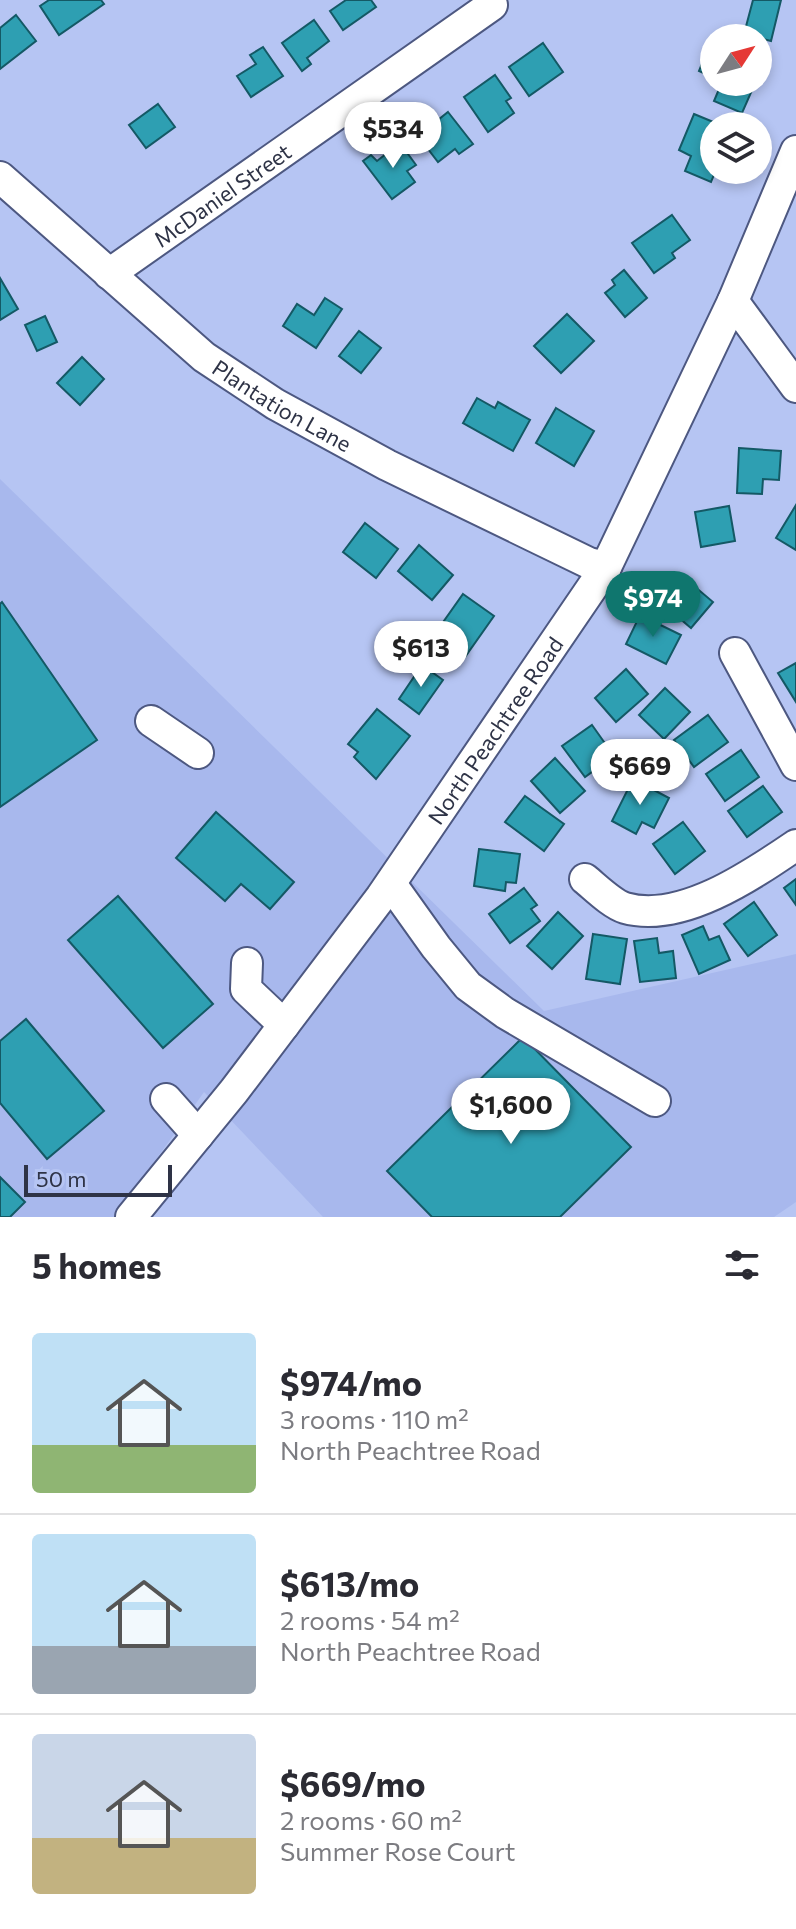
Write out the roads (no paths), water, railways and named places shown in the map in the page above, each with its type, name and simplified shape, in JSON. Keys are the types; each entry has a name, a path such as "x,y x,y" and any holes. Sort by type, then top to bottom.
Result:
{"street":[{"name":"McDaniel Street","path":"109,274 492,5"},
{"name":"North Peachtree Road","path":"131,1217 284,1025 391,884 606,567 733,301 796,151"},
{"name":"Plantation Lane","path":"0,177 204,357 275,404 387,465 589,563 606,567"},
{"path":"733,301 796,387"},
{"path":"735,653 796,765"},
{"path":"151,721 198,753"},
{"path":"585,879 624,908 660,910 703,900 796,845"},
{"path":"391,884 468,986 505,1013 655,1101"},
{"path":"253,972 284,1025"},
{"path":"166,1099 198,1135"}]}
